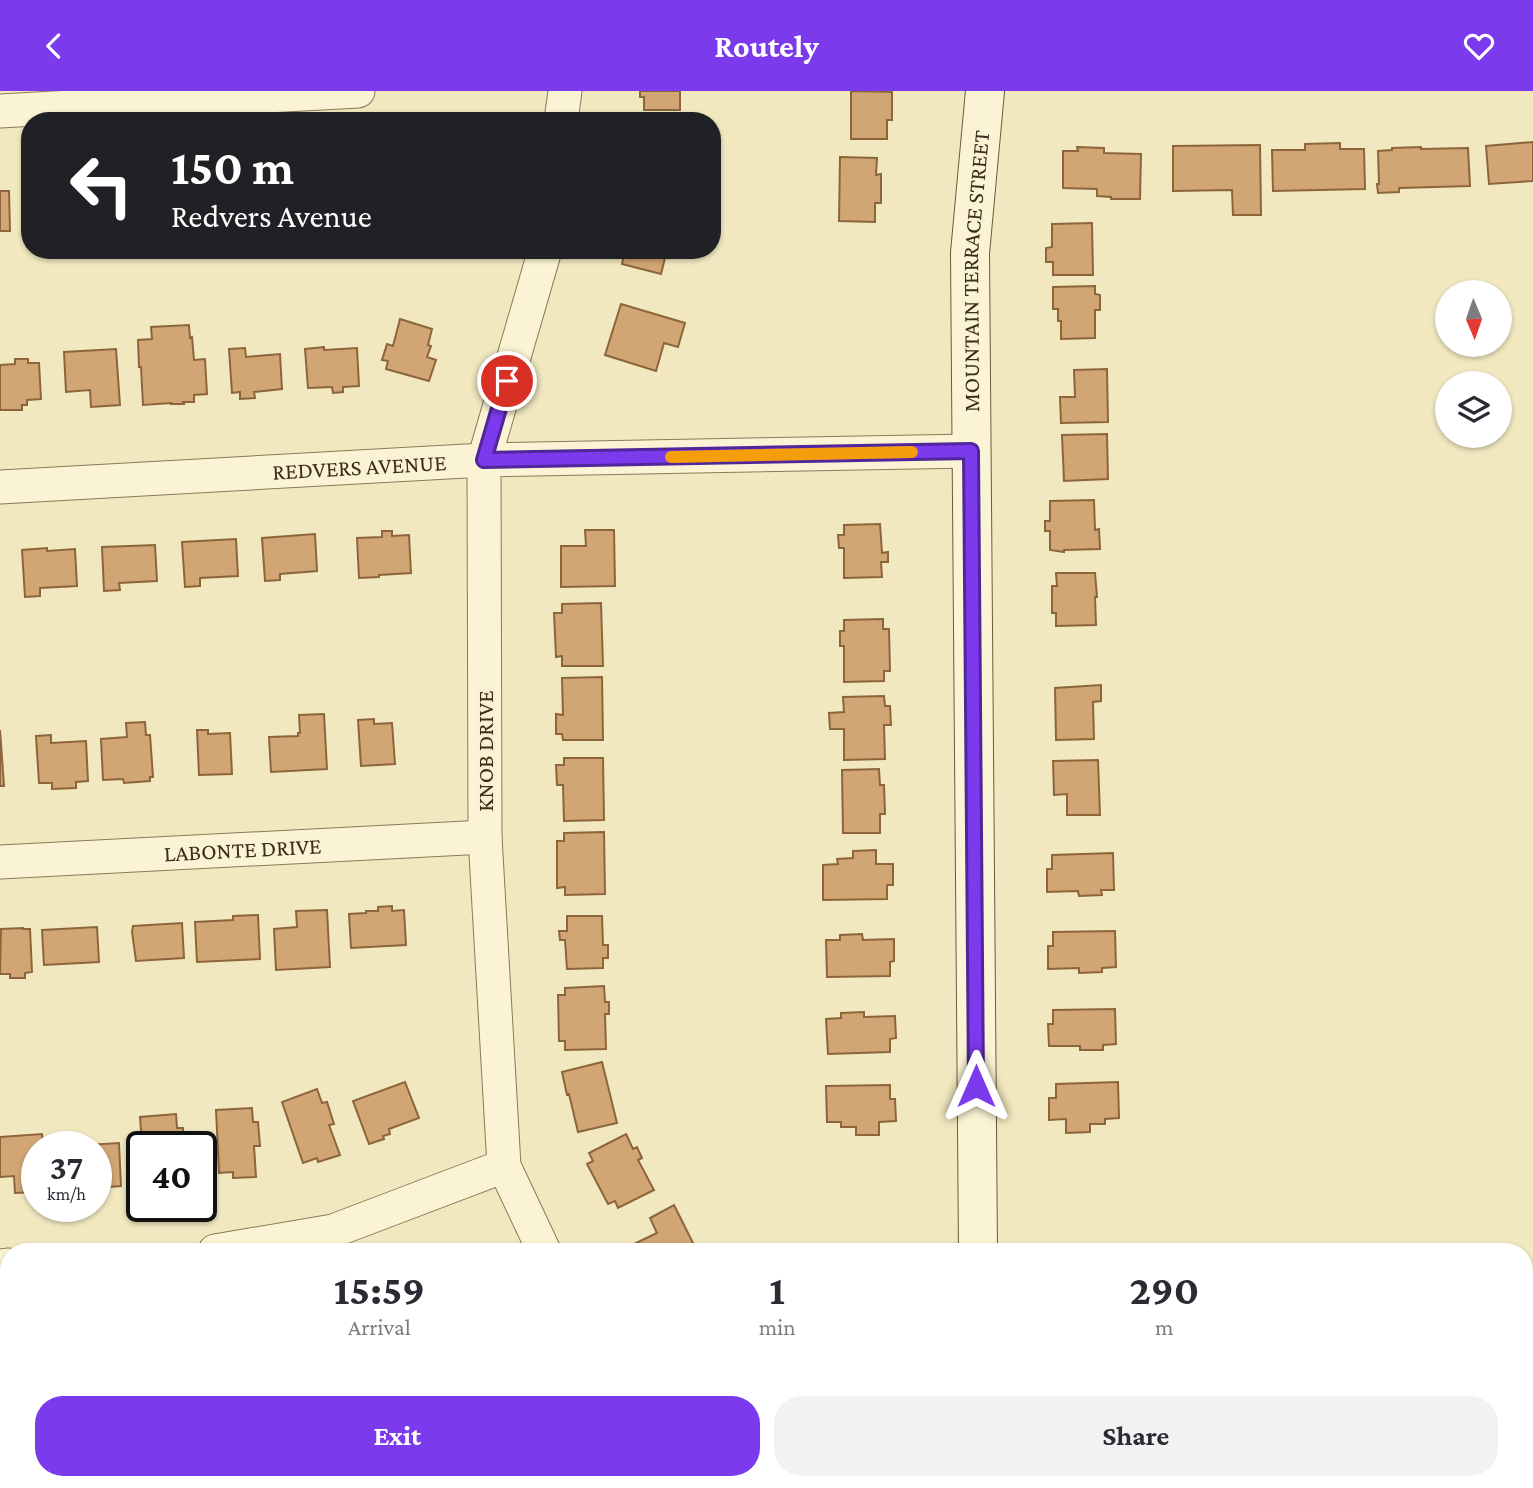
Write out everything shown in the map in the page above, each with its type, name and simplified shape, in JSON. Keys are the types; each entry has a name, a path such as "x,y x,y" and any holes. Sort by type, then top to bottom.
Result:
{"street":[{"path":"0,111 358,91"},
{"path":"562,112 565,91"},
{"name":"MOUNTAIN TERRACE STREET","path":"978,1243 970,253 985,91"},
{"name":"KNOB DRIVE","path":"540,1243 504,1166 485,837 484,460 542,259"},
{"name":"REDVERS AVENUE","path":"0,487 484,460 971,451"},
{"name":"LABONTE DRIVE","path":"0,862 485,837"},
{"path":"262,1243 333,1231 504,1166"}],"building":[{"path":"640,91 680,91 680,110 644,110 644,97 640,97"},
{"path":"851,91 892,92 892,120 887,120 887,139 851,139"},
{"path":"1533,142 1533,181 1489,184 1486,146"},
{"path":"1340,143 1340,149 1364,149 1365,189 1273,191 1272,150 1305,150 1305,144"},
{"path":"1260,145 1261,215 1233,215 1232,190 1173,191 1173,146"},
{"path":"1077,147 1104,148 1104,153 1141,154 1140,199 1111,199 1097,196 1097,189 1063,188 1063,151 1078,151"},
{"path":"1421,147 1468,148 1470,186 1399,188 1399,192 1378,193 1378,151"},
{"path":"840,157 877,158 876,175 881,174 881,203 875,203 875,222 839,221"},
{"path":"0,191 9,191 10,231 0,231"},
{"path":"1092,223 1093,275 1053,275 1053,262 1046,262 1046,248 1052,247 1052,224"},
{"path":"623,259 665,259 661,274 622,264"},
{"path":"1095,286 1095,294 1100,295 1100,310 1095,310 1095,338 1061,339 1058,309 1053,309 1053,287"},
{"path":"621,304 685,323 678,347 664,343 656,371 605,355"},
{"path":"400,319 432,329 427,357 436,360 429,381 386,369 388,361 382,360 387,344 393,346"},
{"path":"189,325 194,360 205,359 207,394 194,395 194,402 183,402 184,404 143,405 138,340 152,339 151,327"},
{"path":"324,347 324,350 357,348 359,386 343,387 343,392 333,393 332,387 308,388 305,349"},
{"path":"245,348 246,357 280,354 282,389 254,392 255,398 240,399 240,392 232,393 229,349"},
{"path":"116,349 120,405 91,407 90,390 66,392 64,352"},
{"path":"15,359 28,359 28,363 39,363 41,399 27,400 27,405 22,405 22,410 0,410 0,365 15,364"},
{"path":"1107,369 1108,422 1061,423 1060,397 1075,397 1074,370"},
{"path":"1107,434 1108,479 1064,481 1062,435"},
{"path":"1094,500 1095,530 1099,529 1100,549 1064,552 1050,550 1050,531 1045,531 1045,521 1050,521 1050,501"},
{"path":"880,524 882,553 888,552 888,562 881,562 882,577 844,578 844,548 839,548 838,535 844,535 844,525"},
{"path":"585,530 614,530 615,586 561,587 561,546 586,546"},
{"path":"382,531 392,531 392,536 409,535 411,573 359,578 357,538 382,537"},
{"path":"315,534 317,571 280,574 280,580 265,581 262,538"},
{"path":"236,539 238,576 200,578 200,586 185,587 182,542"},
{"path":"155,545 157,581 119,583 120,590 104,591 102,547"},
{"path":"47,548 47,551 75,549 77,586 40,588 40,596 25,597 22,550"},
{"path":"1056,573 1095,573 1096,625 1056,626 1056,613 1052,613 1052,586 1057,586"},
{"path":"601,603 603,666 562,666 562,656 556,657 554,613 562,613 562,604"},
{"path":"883,619 883,629 889,629 890,671 884,671 884,681 844,682 844,646 840,646 840,631 844,631 844,620"},
{"path":"602,677 603,740 563,740 562,734 556,734 556,714 563,715 562,678"},
{"path":"1101,685 1101,701 1093,702 1094,739 1056,740 1055,688"},
{"path":"884,696 885,706 890,706 891,725 884,725 885,759 844,760 844,729 830,729 829,713 844,712 843,697"},
{"path":"324,714 327,769 271,772 269,737 298,736 299,715"},
{"path":"374,719 374,724 392,723 395,764 361,766 358,720"},
{"path":"145,722 146,735 150,735 153,777 150,777 150,781 124,783 123,779 103,780 101,739 127,737 126,723"},
{"path":"0,730 4,786 0,786"},
{"path":"197,730 208,730 208,734 230,733 232,774 199,775"},
{"path":"51,735 51,743 86,741 88,781 76,782 76,788 52,789 52,783 39,783 36,736"},
{"path":"564,758 603,758 604,820 564,821 563,785 557,785 556,765 564,765"},
{"path":"1098,760 1100,815 1067,815 1067,794 1054,795 1053,761"},
{"path":"879,769 880,785 884,785 885,814 880,814 880,833 843,833 842,770"},
{"path":"604,832 605,894 565,895 565,887 557,888 557,841 564,841 564,833"},
{"path":"876,850 876,864 893,864 893,885 887,885 887,899 823,900 823,865 838,864 837,859 853,858 853,851"},
{"path":"1113,853 1114,890 1101,890 1102,895 1079,896 1078,891 1047,892 1047,869 1052,869 1052,855"},
{"path":"392,906 392,911 404,910 406,945 351,948 349,914 378,911 378,907"},
{"path":"327,910 330,967 276,970 274,929 297,927 296,911"},
{"path":"258,915 260,959 197,962 195,922 233,920 233,916"},
{"path":"567,916 602,916 603,945 608,945 608,958 603,958 603,968 567,969 565,940 560,940 559,931 567,931"},
{"path":"182,923 184,958 136,961 133,926"},
{"path":"97,927 99,962 44,965 42,930"},
{"path":"1,929 30,929 32,972 25,973 25,978 10,978 10,974 0,974"},
{"path":"1115,931 1116,967 1102,968 1102,972 1079,973 1079,968 1048,969 1048,946 1053,946 1053,932"},
{"path":"862,934 863,940 894,939 894,961 890,962 890,976 827,977 826,940 840,940 840,935"},
{"path":"604,986 605,1002 609,1002 609,1014 605,1014 606,1049 565,1050 565,1041 559,1041 558,995 565,995 565,988"},
{"path":"1115,1009 1116,1044 1103,1045 1103,1050 1080,1050 1080,1046 1049,1046 1048,1024 1053,1024 1053,1010"},
{"path":"864,1012 864,1017 895,1016 896,1038 890,1039 890,1052 828,1054 826,1019 841,1018 841,1013"},
{"path":"602,1062 617,1123 578,1132 562,1072"},
{"path":"405,1082 419,1118 389,1129 390,1134 383,1136 384,1139 369,1144 353,1101"},
{"path":"1118,1082 1119,1118 1105,1119 1105,1124 1090,1124 1090,1132 1066,1133 1066,1119 1049,1120 1049,1098 1056,1098 1056,1084"},
{"path":"890,1085 890,1099 895,1099 896,1121 879,1122 879,1135 856,1135 856,1127 841,1127 841,1122 827,1122 826,1086"},
{"path":"317,1089 322,1103 327,1102 334,1124 329,1125 340,1155 318,1162 317,1158 303,1163 282,1102"},
{"path":"252,1108 253,1122 258,1122 260,1146 254,1146 256,1177 233,1178 233,1172 219,1173 216,1110"},
{"path":"176,1114 177,1128 183,1128 183,1131 141,1131 140,1117"},
{"path":"626,1134 633,1149 637,1147 642,1158 638,1160 654,1190 618,1208 615,1201 608,1204 587,1164 593,1161 589,1153"},
{"path":"21,1136 21,1193 15,1193 14,1176 0,1177 0,1137"},
{"path":"112,1143 119,1143 121,1186 112,1187"},
{"path":"674,1205 693,1243 636,1243 657,1233 650,1218"}],"slow traffic":[{"path":"671,457 912,452"}],"route":[{"path":"507,381 484,460 971,451 976,1086"}]}
